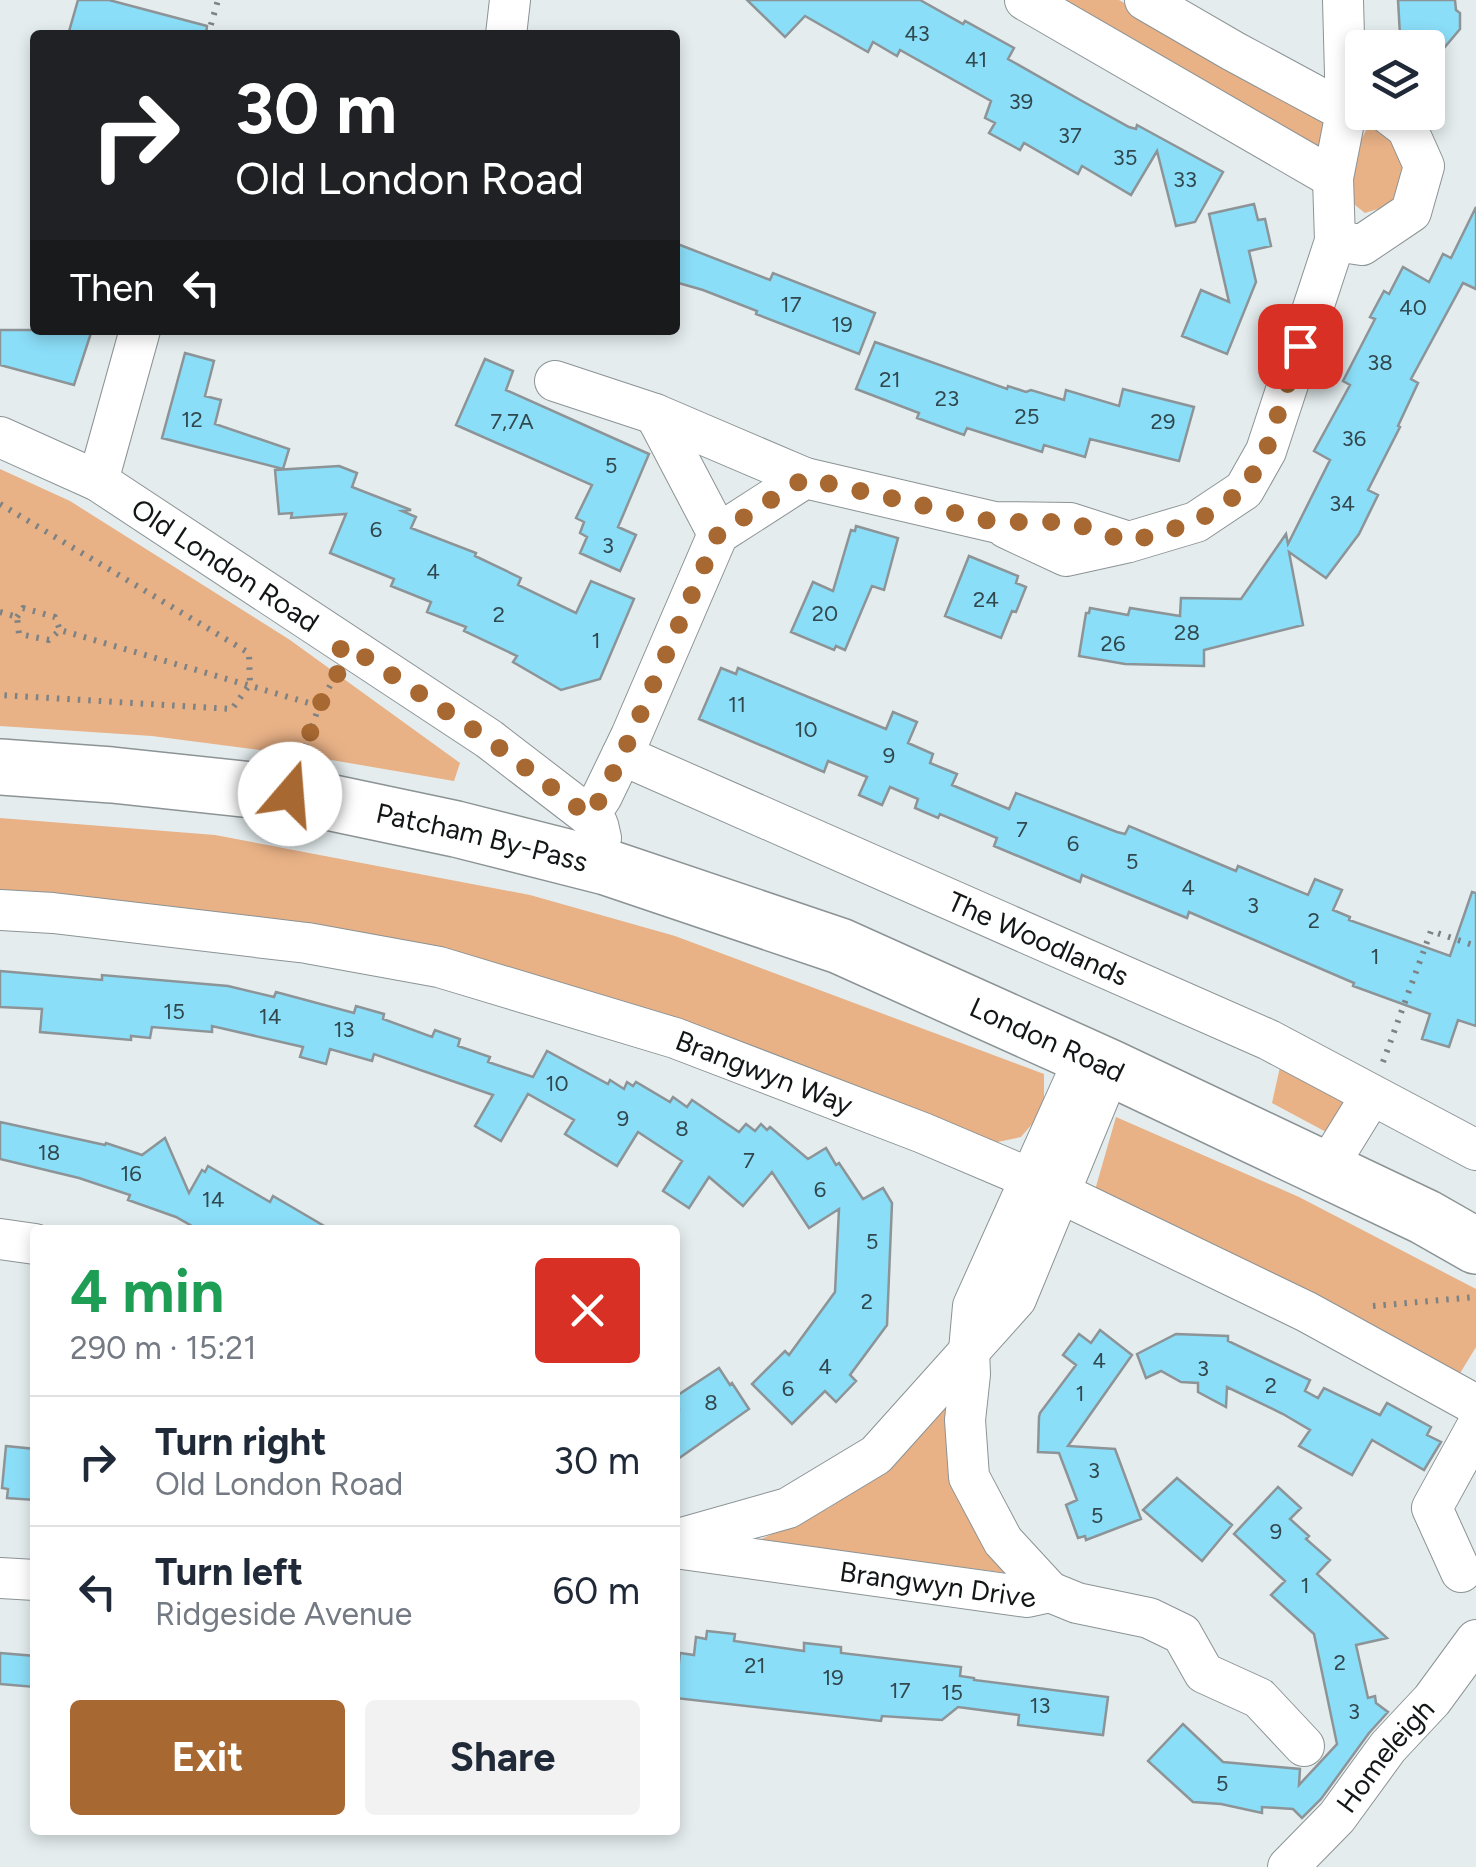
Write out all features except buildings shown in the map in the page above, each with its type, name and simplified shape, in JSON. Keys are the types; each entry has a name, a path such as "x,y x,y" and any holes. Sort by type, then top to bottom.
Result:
{"highway":[{"name":"Patcham By-Pass","path":"0,767 290,794 456,828 598,842"},
{"name":"London Road","path":"598,842 1098,1062 1326,1169 1476,1246"}],"street":[{"path":"507,30 510,0"},
{"path":"1025,0 1333,178"},
{"path":"1146,0 1234,51 1345,94"},
{"path":"1343,0 1346,30"},
{"path":"1205,103 1234,51"},
{"path":"555,381 655,414 805,478 994,522 1066,556 1196,522 1244,490 1266,451 1335,241 1333,178 1345,123"},
{"path":"1335,241 1362,245 1412,212 1424,166 1408,130"},
{"path":"98,482 139,335"},
{"path":"655,414 718,534"},
{"name":"Old London Road","path":"0,438 98,482 489,740 598,842"},
{"path":"598,842 602,796 718,534 805,478"},
{"name":"The Woodlands","path":"622,755 1268,1040 1476,1150"},
{"name":"Brangwyn Way","path":"0,910 307,943 440,968 675,1038 923,1133 1045,1186 1307,1312 1476,1404"},
{"path":"680,1539 788,1508 876,1455 1016,1298 1045,1186 1098,1062"},
{"path":"1326,1169 1371,1096"},
{"path":"0,1239 30,1243"},
{"name":"Brangwyn Drive","path":"968,1350 970,1374 965,1420 969,1477 1003,1541 1050,1592"},
{"path":"1462,1572 1432,1508 1476,1428"},
{"name":"Brangwyn Drive","path":"680,1549 1026,1597 1050,1592"},
{"path":"0,1578 30,1580"},
{"path":"1050,1592 1077,1603 1149,1618 1182,1634 1204,1673 1259,1698 1304,1746"},
{"name":"Homeleigh","path":"1288,1867 1337,1817 1476,1640"}],"path":[{"path":"209,30 218,0"},
{"path":"0,504 249,653 250,684 232,709 0,694"},
{"path":"23,608 55,617 60,630 50,640 19,634 17,617 23,608"},
{"path":"0,612 17,617"},
{"path":"60,630 319,706"},
{"path":"290,794 319,706 339,671 331,666 344,643"},
{"path":"1371,1096 1431,931 1476,946"},
{"path":"1307,1312 1476,1297"}],"shaded area":[{"path":"1051,0 1119,0 1322,115 1329,128 1323,144 1312,147"},
{"path":"1366,130 1388,130 1411,172 1400,202 1365,213 1350,201 1355,153"},
{"path":"0,469 70,501 290,640 460,763 454,781 314,757 152,736 0,726"},
{"path":"0,818 215,835 530,895 675,936 1044,1074 1044,1110 1021,1137 993,1143 872,1099 702,1026 392,940 0,897"},
{"path":"1282,1058 1341,1093 1347,1107 1328,1133 1272,1103"},
{"path":"1116,1117 1299,1197 1476,1289 1476,1347 1459,1375 1095,1190"},
{"path":"948,1399 1007,1573 757,1541 829,1508 889,1465"}],"route":[{"path":"290,794 319,706 339,671 331,666 344,643 489,740 589,816 631,736 718,534 805,478 994,522 1070,522 1129,542 1196,522 1244,490 1266,451 1300,346"}]}
